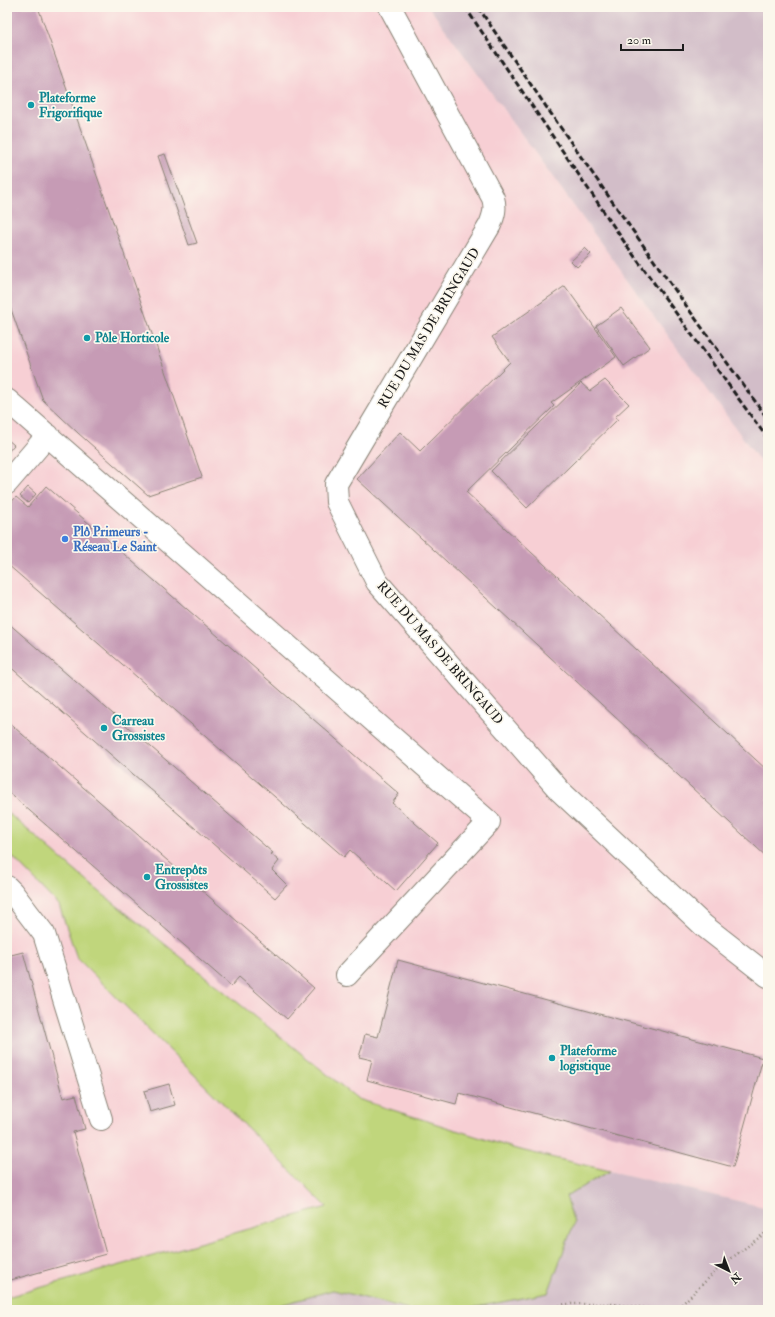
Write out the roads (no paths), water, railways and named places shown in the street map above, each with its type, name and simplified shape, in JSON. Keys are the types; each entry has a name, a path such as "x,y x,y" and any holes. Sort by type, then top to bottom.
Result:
{"street":[{"name":"RUE DU MAS DE BRINGAUD","path":"390,7 493,198 495,205 494,215 490,225 336,484 337,502 377,582 560,791 704,926 768,976"},
{"path":"7,400 490,822 347,975"},
{"path":"7,482 48,435"},
{"path":"7,887 44,934 100,1119"}],"railway":[{"path":"465,7 627,246 768,439"},
{"path":"478,7 621,214 768,419"}],"place":[{"name":"Plateforme Frigorifique","path":"31,105"},
{"name":"Pôle Horticole","path":"87,338"},
{"name":"Plô Primeurs - Réseau Le Saint","path":"65,539"},
{"name":"Carreau Grossistes","path":"104,728"},
{"name":"Entrepôts Grossistes","path":"147,877"},
{"name":"Plateforme logistique","path":"552,1058"}]}
